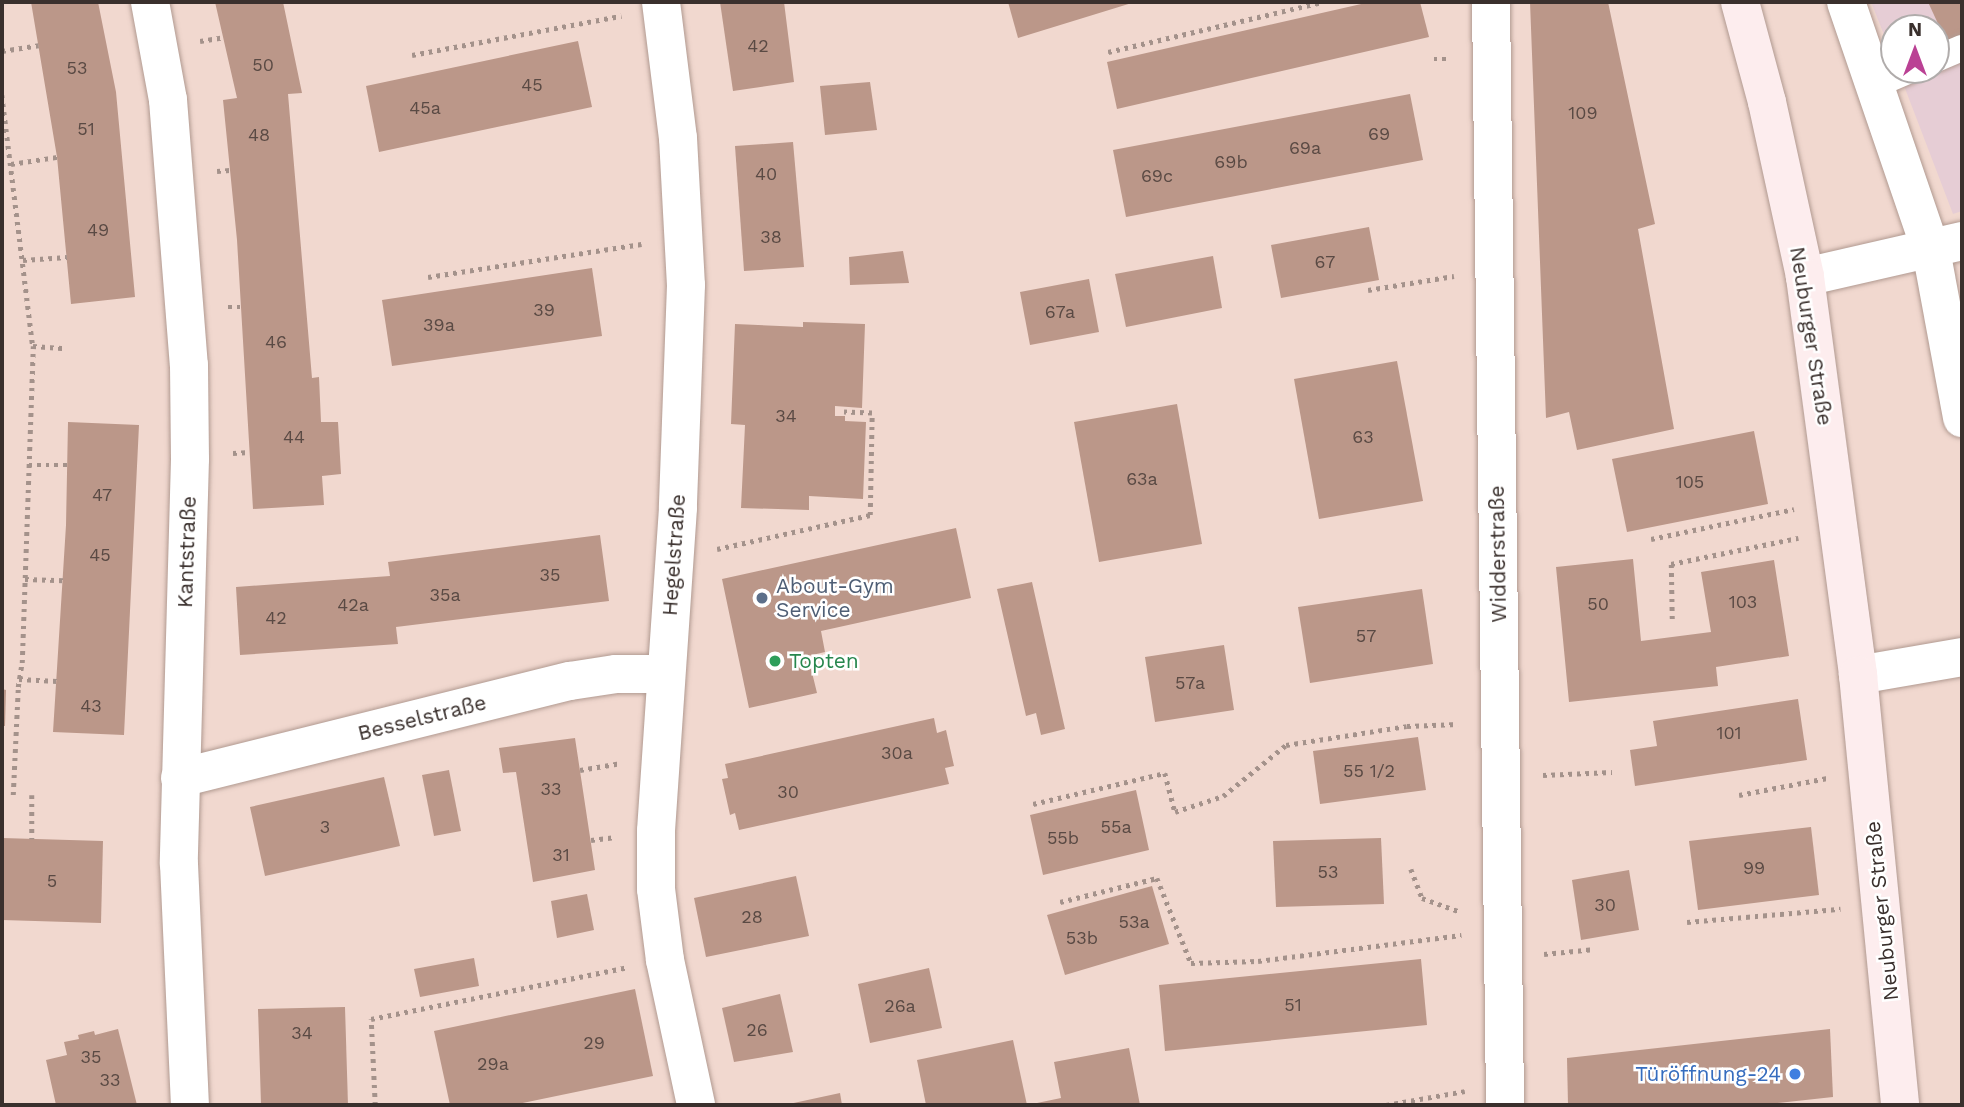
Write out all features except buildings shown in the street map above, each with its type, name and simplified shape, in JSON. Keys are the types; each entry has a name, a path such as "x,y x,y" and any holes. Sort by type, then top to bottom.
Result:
{"street":[{"name":"Kantstraße","path":"150,2 168,100 188,365 190,459 180,778 183,1014 190,1105"},
{"name":"Widderstraße","path":"1491,2 1505,1093"},
{"name":"Neuburger Straße","path":"1740,2 1767,102 1805,277 1858,675 1900,1105"},
{"path":"1846,2 1875,85 1947,245 1962,418"},
{"name":"Hegelstraße","path":"662,5 678,138 685,285 674,559 656,831 656,889 665,960 696,1105"},
{"path":"1805,277 1947,245"},
{"path":"1858,675 1962,657"},
{"name":"Besselstraße","path":"180,778 570,681 617,674 666,674"}],"lane":[{"path":"1875,85 1880,83"}],"path":[{"path":"1108,51 1323,2"},
{"path":"412,55 662,5"},
{"path":"2,51 39,45"},
{"path":"2,95 33,346 25,579 13,795"},
{"path":"10,164 57,157"},
{"path":"428,276 683,238"},
{"path":"23,260 67,257"},
{"path":"1368,290 1494,268"},
{"path":"33,346 65,348"},
{"path":"674,559 870,515 872,414 844,412"},
{"path":"29,465 67,465"},
{"path":"1651,539 1837,515"},
{"path":"1672,619 1671,564 1837,515"},
{"path":"25,579 63,580"},
{"path":"19,679 57,681"},
{"path":"1033,804 1165,772 1175,812 1223,796 1286,745 1407,726 1500,721"},
{"path":"1739,795 1867,770"},
{"path":"1501,777 1612,772"},
{"path":"32,795 32,839"},
{"path":"1411,869 1422,898 1473,917 1503,933"},
{"path":"1060,902 1157,878 1191,964 1258,961 1503,933 1595,949"},
{"path":"1687,922 1881,904"},
{"path":"375,1105 371,1019 665,960"},
{"path":"1386,1105 1505,1093"}],"shaded area":[{"path":"1871,2 1962,2 1962,211 1953,214 1903,84 1950,84 1950,14 1880,14 1880,25"}],"place":[{"name":"About-Gym Service","path":"762,598"},
{"name":"Topten","path":"775,661"},
{"name":"Türöffnung-24","path":"1795,1074"}]}
